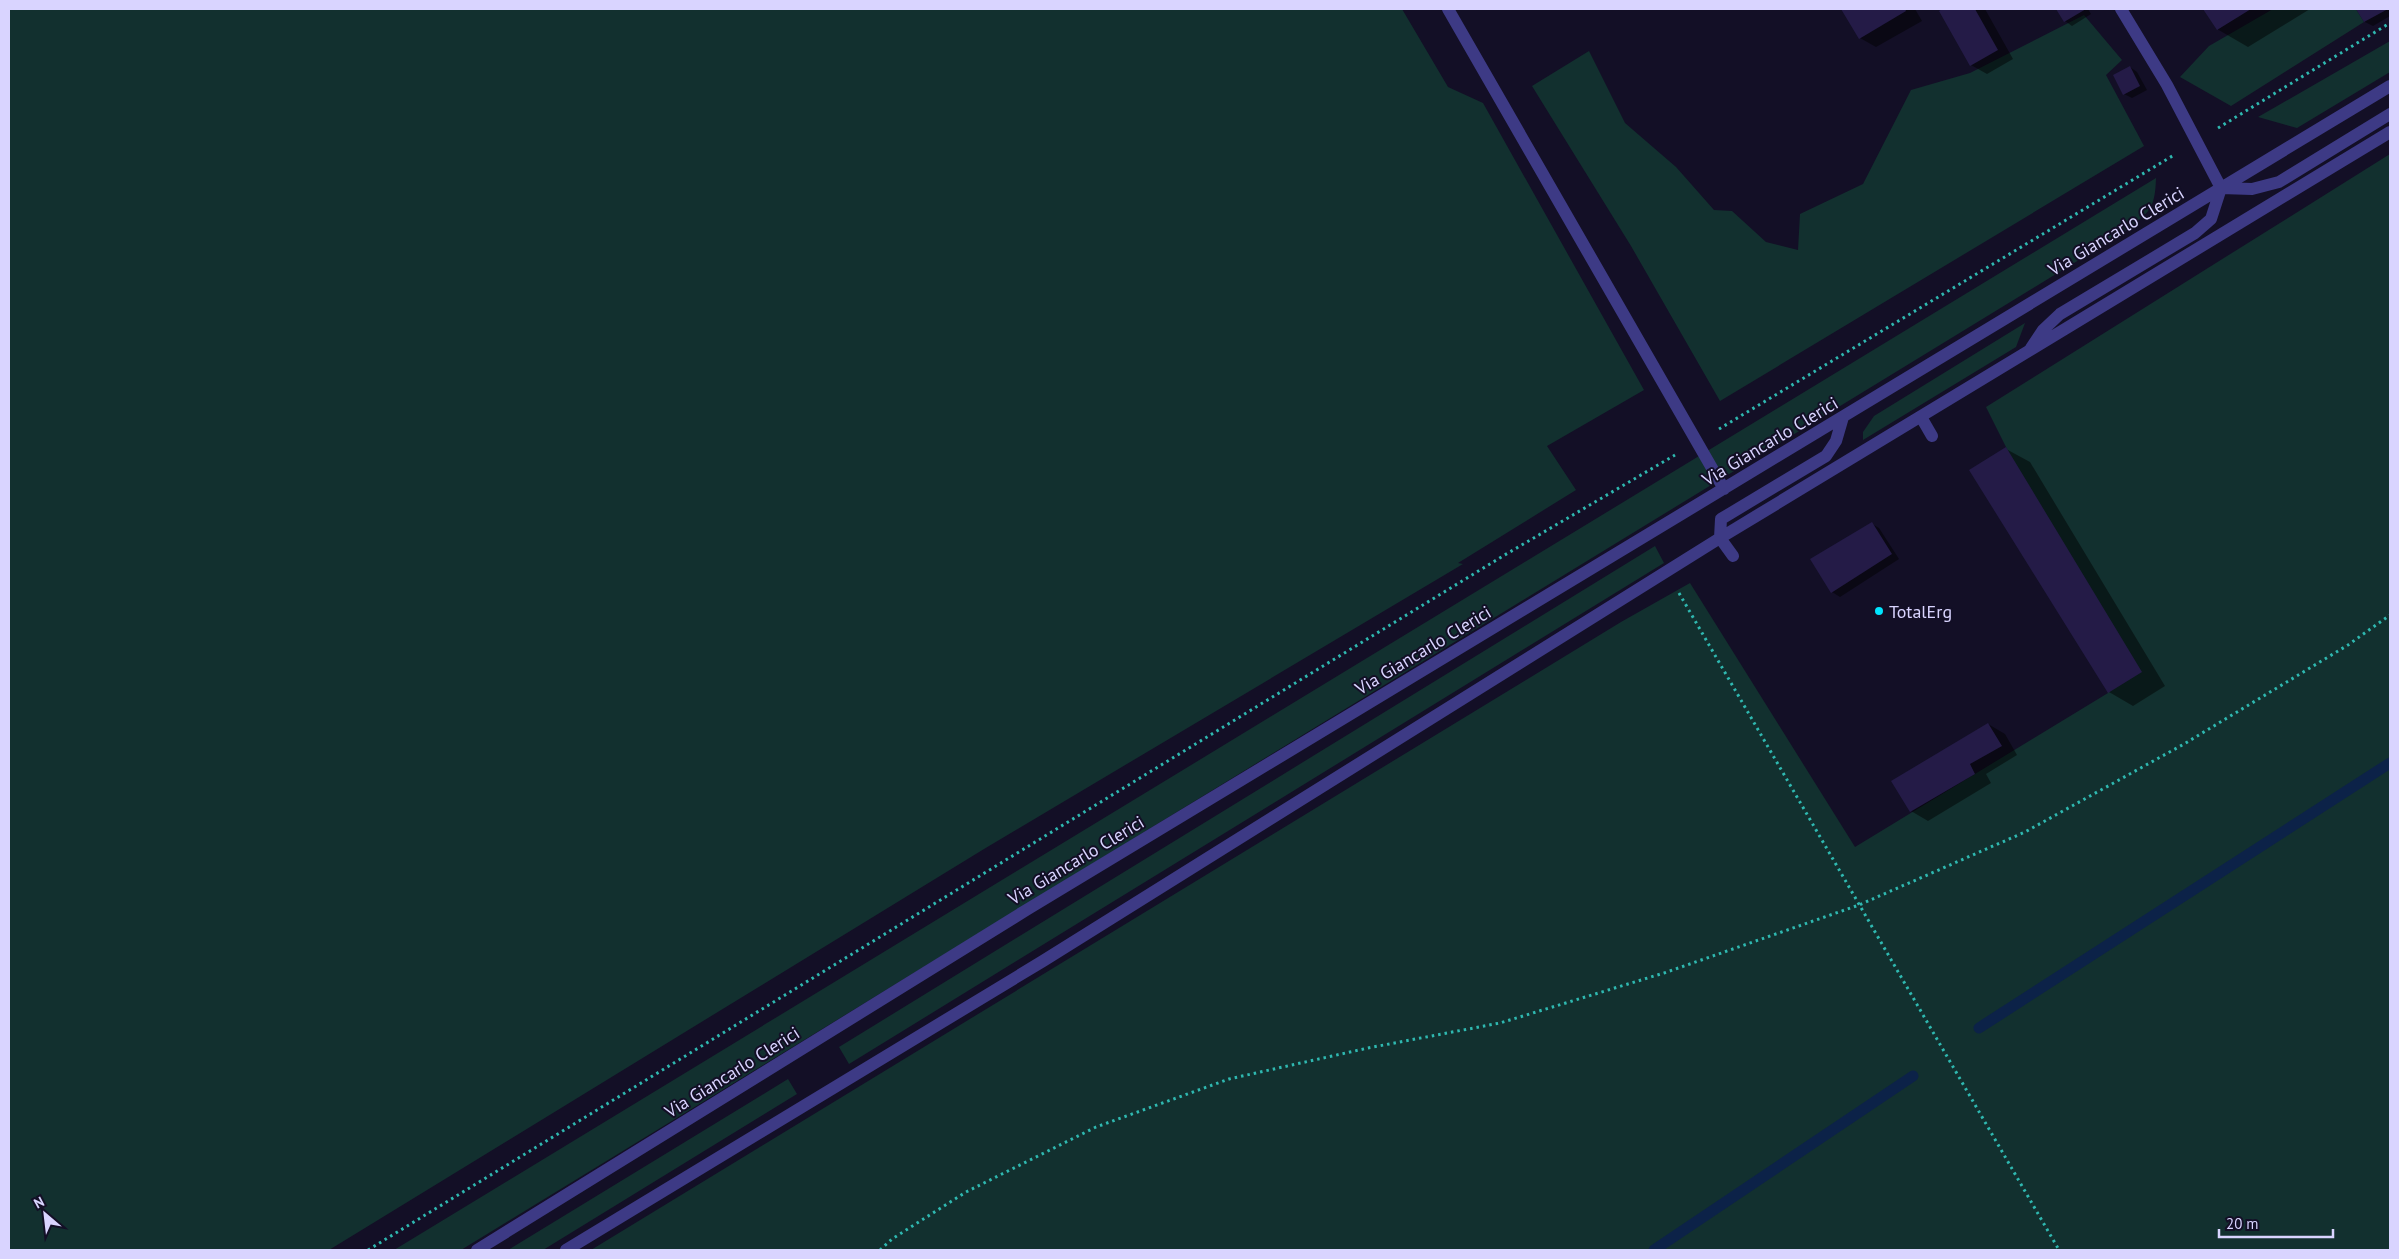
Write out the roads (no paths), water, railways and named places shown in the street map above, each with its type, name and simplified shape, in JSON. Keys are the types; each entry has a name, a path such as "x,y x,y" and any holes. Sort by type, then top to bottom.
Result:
{"street":[{"path":"1448,9 1724,489"},
{"path":"2028,352 2043,330 2060,314 2195,233 2211,219 2222,188 2167,85 2121,9"},
{"name":"Via Giancarlo Clerici","path":"477,1250 1028,909 2390,86"},
{"path":"2222,188 2252,189 2279,182 2390,114"},
{"path":"566,1250 1043,961 1668,573 1720,538 2390,132"},
{"path":"1733,556 1720,538 1721,519 1826,456 1836,441 1843,417"},
{"path":"1921,417 1932,436"}],"waterway":[{"path":"1979,1028 2390,763"},
{"path":"1654,1250 1913,1076"}],"place":[{"name":"TotalErg","path":"1879,611"}]}
